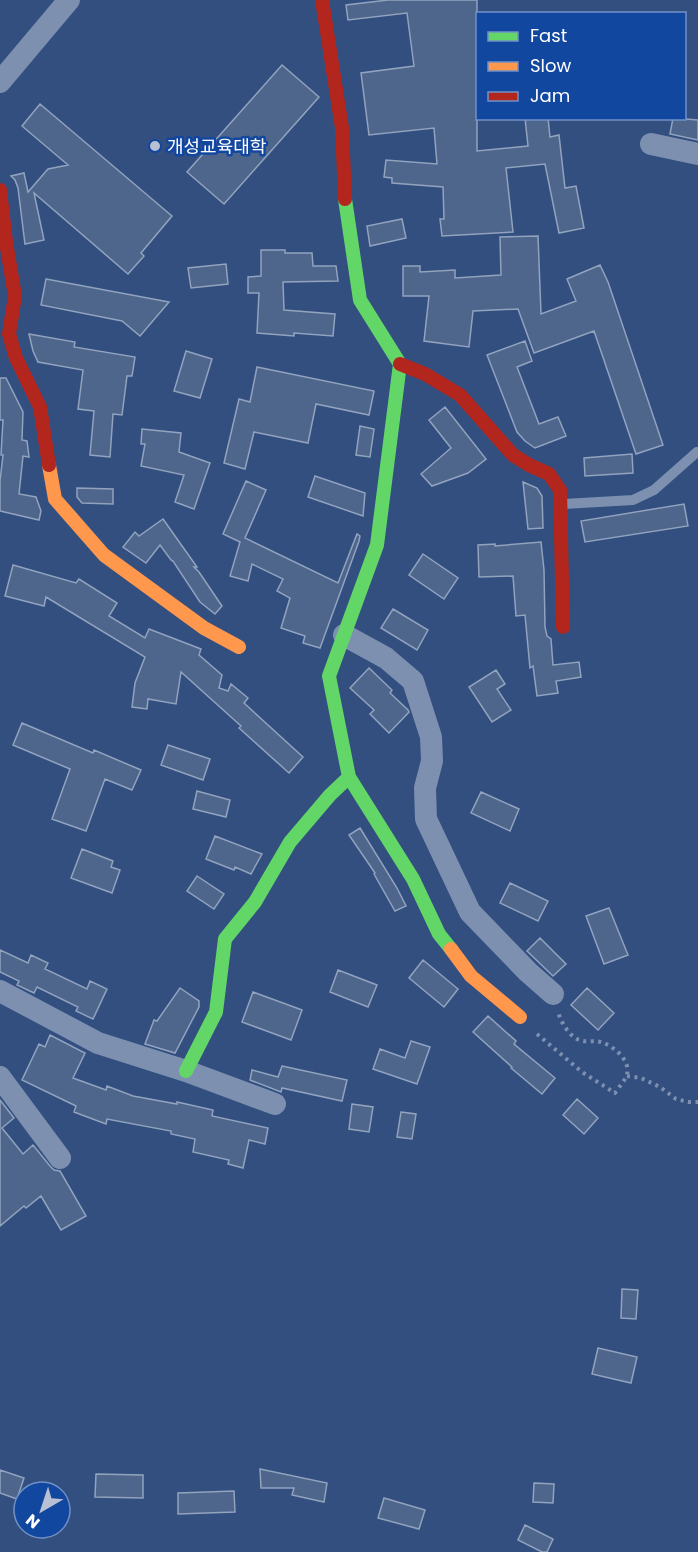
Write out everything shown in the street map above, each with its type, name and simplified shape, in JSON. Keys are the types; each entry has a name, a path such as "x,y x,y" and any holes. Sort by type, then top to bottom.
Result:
{"street":[{"path":"0,82 69,0"},
{"path":"322,0 342,128 346,209 360,300 400,364 425,374 460,395 513,455 549,474 560,490 563,627"},
{"path":"651,144 698,154"},
{"path":"0,190 15,296 9,334 16,358 40,407 55,499 104,555 204,628 239,647"},
{"path":"400,364 377,544 329,676 349,777 412,879 440,934 471,976 520,1017"},
{"path":"344,635 386,658 413,681 431,736 432,761 425,788 426,819 470,912 528,972 553,994"},
{"path":"186,1071 216,1012 225,939 255,903 290,842 330,795 349,777"},
{"path":"0,991 98,1043 186,1071 275,1104"},
{"path":"0,1077 60,1158"}],"lane":[{"path":"560,504 633,500 654,490 697,452"}],"path":[{"path":"520,1017 544,1041 582,1072 615,1093 627,1076 624,1058 602,1042 579,1041 571,1034 560,1019 553,994"},
{"path":"627,1076 641,1078 660,1087 675,1099 698,1102"}],"building":[{"path":"388,0 477,0 477,151 528,146 525,120 548,120 550,137 559,135 565,188 576,186 584,228 559,233 545,164 506,168 513,232 442,236 440,219 444,219 443,187 392,183 392,178 384,177 386,160 437,164 434,128 369,135 361,73 414,66 407,13 348,20 346,5"},
{"path":"282,65 319,97 224,204 187,172"},
{"path":"40,104 172,216 141,253 144,256 128,274 34,193 44,240 25,244 18,188 11,176 24,173 28,192 48,169 68,165 22,126"},
{"path":"673,120 698,120 698,140 670,134"},
{"path":"402,219 406,238 370,246 367,226"},
{"path":"538,236 541,314 576,301 567,279 600,265 608,282 663,445 636,454 594,331 534,353 518,309 473,311 469,347 424,341 429,296 403,296 403,266 420,266 420,272 455,270 455,278 501,275 500,237"},
{"path":"261,250 312,253 313,266 336,266 338,281 283,282 284,310 335,314 333,336 257,333 259,293 248,293 248,277 261,276"},
{"path":"226,264 228,284 191,288 188,268"},
{"path":"46,279 169,302 140,336 122,321 41,305"},
{"path":"29,334 75,342 74,347 135,357 132,376 127,376 122,415 113,414 110,457 90,455 94,411 78,409 83,370 38,362"},
{"path":"525,341 532,361 517,367 539,424 558,417 566,436 535,448 517,432 487,355"},
{"path":"186,351 212,359 200,398 174,391"},
{"path":"257,367 374,391 369,415 316,404 308,443 254,432 245,469 224,463 239,399 250,402"},
{"path":"0,378 6,378 23,412 22,440 27,441 29,457 23,456 19,494 36,497 41,511 39,520 0,511 3,420 0,420"},
{"path":"445,407 486,459 468,473 432,486 421,474 451,448 429,420"},
{"path":"360,426 374,429 370,457 356,455"},
{"path":"142,429 181,433 179,452 210,463 194,509 175,502 184,475 141,466 145,444 141,444"},
{"path":"632,454 633,473 585,476 584,458"},
{"path":"315,476 365,493 363,516 308,497"},
{"path":"246,481 266,490 245,538 338,583 357,534 360,536 320,648 303,643 305,636 281,628 290,598 277,591 283,579 252,564 248,581 230,576 240,542 223,534"},
{"path":"523,482 537,488 542,496 543,528 528,529"},
{"path":"77,488 113,489 113,504 82,503 77,497"},
{"path":"684,504 688,526 585,542 581,521"},
{"path":"163,519 222,606 215,614 200,602 160,545 146,563 123,547 135,532 139,536"},
{"path":"541,542 545,627 547,636 551,639 553,665 579,662 581,677 556,681 558,693 537,696 533,666 530,668 525,615 516,616 513,576 479,577 478,545 495,544 495,546"},
{"path":"423,554 458,578 444,599 409,575"},
{"path":"13,565 76,583 79,579 117,603 109,616 145,638 149,629 201,649 199,655 222,675 219,688 228,691 231,684 248,698 244,703 303,757 289,773 181,672 176,704 148,699 147,709 132,707 135,683 145,657 46,597 44,606 5,596"},
{"path":"393,609 428,630 417,650 381,628"},
{"path":"369,668 392,690 390,693 409,712 389,733 370,714 374,710 350,688"},
{"path":"496,670 505,684 497,689 511,710 492,722 469,687"},
{"path":"22,723 93,753 94,750 141,770 132,790 105,779 86,831 52,819 70,769 13,745"},
{"path":"168,745 210,759 203,780 161,765"},
{"path":"197,791 230,800 226,817 193,809"},
{"path":"481,792 519,809 510,831 471,813"},
{"path":"360,828 406,906 395,911 375,873 349,835"},
{"path":"215,836 262,854 251,874 206,859"},
{"path":"82,849 113,861 111,867 120,870 112,893 71,878"},
{"path":"197,876 224,894 214,909 187,891"},
{"path":"510,883 548,901 538,921 500,903"},
{"path":"609,908 628,955 604,964 586,916"},
{"path":"540,938 566,964 553,976 527,951"},
{"path":"0,950 28,963 31,955 48,963 45,969 87,989 90,981 107,989 93,1019 76,1011 78,1007 37,987 34,993 17,985 19,981 0,972"},
{"path":"423,960 458,989 444,1007 409,978"},
{"path":"338,970 377,985 368,1007 330,992"},
{"path":"180,988 199,1001 199,1007 175,1053 145,1044 154,1020 157,1021"},
{"path":"587,988 614,1013 598,1030 571,1005"},
{"path":"253,992 302,1010 291,1040 242,1022"},
{"path":"488,1016 516,1041 514,1044 555,1078 542,1094 473,1032"},
{"path":"50,1035 85,1053 73,1078 106,1090 107,1086 133,1096 213,1110 212,1116 268,1128 265,1144 249,1140 243,1168 228,1164 229,1160 193,1152 195,1139 171,1134 171,1131 107,1119 106,1124 74,1112 76,1106 22,1080 39,1044 45,1047"},
{"path":"411,1041 430,1047 417,1084 373,1069 380,1049 405,1058"},
{"path":"282,1066 347,1080 342,1101 282,1088 281,1092 250,1080 252,1070 278,1077"},
{"path":"577,1099 598,1118 584,1134 563,1115"},
{"path":"0,1100 14,1118 2,1128 23,1154 33,1145 54,1170 60,1171 86,1216 61,1230 41,1196 26,1208 24,1206 0,1226"},
{"path":"352,1104 373,1107 369,1132 349,1129"},
{"path":"401,1112 416,1114 412,1139 397,1137"},
{"path":"622,1289 638,1290 636,1319 621,1318"},
{"path":"598,1348 637,1357 631,1383 592,1374"},
{"path":"260,1469 327,1483 324,1502 292,1495 294,1488 261,1488"},
{"path":"0,1470 24,1478 23,1480 12,1480 12,1497 0,1493"},
{"path":"96,1474 143,1475 143,1498 95,1497"},
{"path":"534,1483 554,1484 553,1503 533,1502"},
{"path":"234,1491 235,1512 178,1514 178,1493"},
{"path":"384,1498 425,1510 419,1529 378,1518"},
{"path":"525,1525 553,1539 547,1552 542,1552 518,1540"}],"traffic: fast":[{"path":"345,199 360,300 400,364 377,545 329,676 349,777 413,879 439,934 451,949"},
{"path":"186,1071 216,1012 225,939 255,902 290,842 330,795 349,777"}],"traffic: slow":[{"path":"49,465 55,499 104,555 204,628 239,647"},
{"path":"451,949 471,976 520,1017"}],"traffic: jam":[{"path":"322,0 342,128 345,199"},
{"path":"0,190 15,296 9,334 16,358 40,407 49,465"},
{"path":"400,364 425,374 460,395 513,455 549,474 560,490 563,627"}],"place":[{"name":"개성교육대학","path":"155,146"}]}
